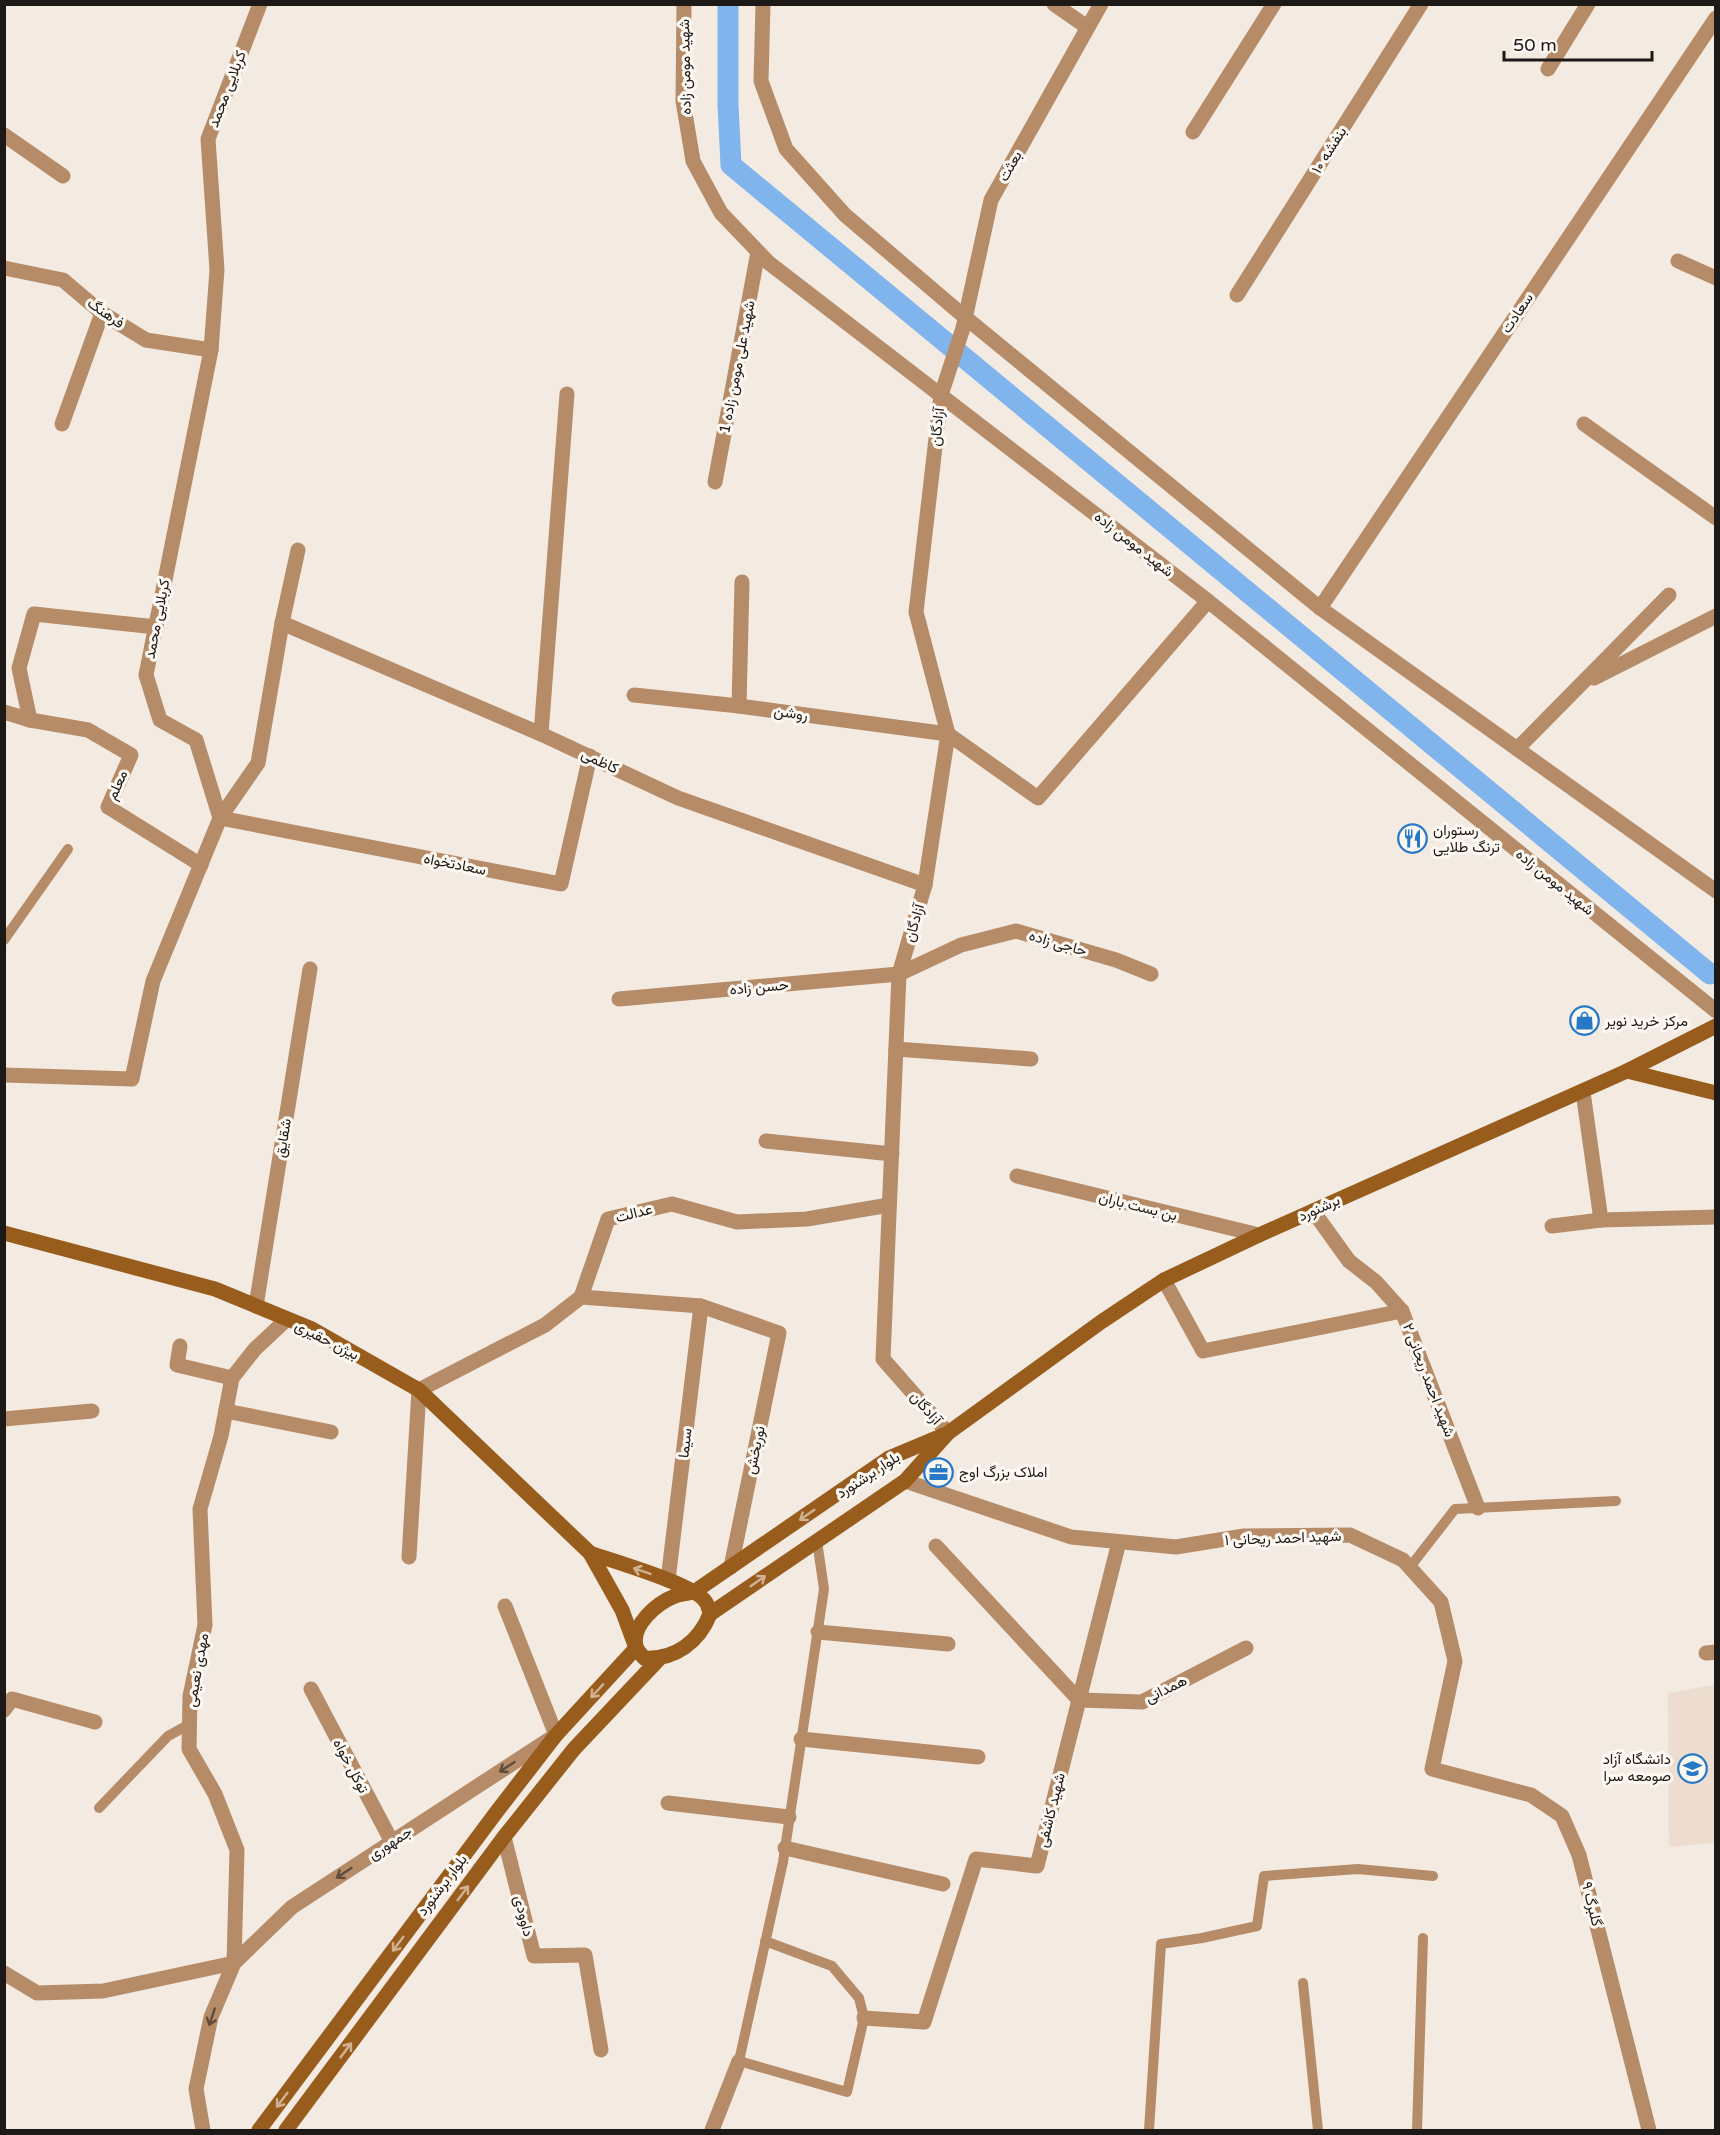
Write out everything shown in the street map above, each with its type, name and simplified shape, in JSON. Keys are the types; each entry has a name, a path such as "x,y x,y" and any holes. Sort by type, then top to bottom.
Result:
{"main road":[{"name":"برشنورد","path":"948,1433 1101,1322 1164,1280 1259,1235 1583,1092 1716,1026"},
{"path":"1627,1071 1716,1093"},
{"name":"بیژن حقیری","path":"4,1233 215,1289 312,1329 419,1390 590,1553"},
{"name":"بلوار برشنورد","path":"710,1614 905,1481 948,1433"},
{"name":"بلوار برشنورد","path":"694,1592 889,1458 948,1433"},
{"path":"590,1553 669,1580 694,1592 705,1600 710,1614 705,1628 693,1641 676,1653 659,1659 644,1658 636,1648 622,1610 590,1553"},
{"path":"636,1648 635,1636 642,1622 658,1606 675,1596 694,1592"},
{"name":"بلوار برشنورد","path":"259,2130 556,1735 636,1648"},
{"name":"بلوار برشنورد","path":"286,2130 504,1837 573,1749 659,1659"}],"street":[{"name":"کربلایی محمد","path":"220,818 196,740 160,720 146,675 211,350 217,270 208,139 260,4"},
{"name":"شهید مومن زاده","path":"684,4 683,101 693,161 721,213 769,263 1208,601 1716,1011"},
{"path":"763,4 761,81 786,149 845,215 966,318 1320,608 1716,891"},
{"path":"1054,4 1087,27"},
{"name":"بعثت","path":"949,370 966,318 991,200 1101,4"},
{"path":"1193,132 1274,4"},
{"name":"بنفشه ۱۰","path":"1237,295 1421,4"},
{"path":"1548,69 1588,4"},
{"name":"سعادت","path":"1320,608 1716,18"},
{"path":"4,135 63,176"},
{"name":"شهید علی مومن زاده 1","path":"716,482 758,252"},
{"path":"1678,261 1716,278"},
{"name":"فرهنگ","path":"4,268 63,280 102,313 146,340 211,350"},
{"path":"62,424 102,313"},
{"name":"آزادگان","path":"948,1433 883,1359 899,974 925,885 948,734 916,612 941,394 949,370"},
{"path":"541,734 567,394"},
{"path":"1584,424 1716,519"},
{"path":"4,1075 132,1079 153,981 220,818 258,763 282,623 298,550"},
{"path":"739,706 742,582"},
{"path":"1517,749 1669,595"},
{"path":"948,734 1038,798 1208,601"},
{"path":"30,720 19,668 34,614 156,627"},
{"path":"1581,684 1716,616"},
{"name":"کاظمی","path":"282,623 541,734 678,798 925,885"},
{"name":"روشن","path":"634,695 739,706 948,734"},
{"name":"معلم","path":"4,712 30,720 88,730 131,755 108,807 201,865"},
{"name":"سعادتخواه","path":"220,818 561,884 590,756"},
{"name":"حاجی زاده","path":"899,974 961,945 1016,931 1116,960 1150,974"},
{"name":"شقایق","path":"256,1306 310,969"},
{"name":"حسن زاده","path":"619,999 899,974"},
{"path":"896,1049 1031,1059"},
{"path":"1583,1092 1601,1220"},
{"path":"766,1141 892,1154"},
{"name":"بن بست باران","path":"1017,1176 1259,1235"},
{"name":"عدالت","path":"581,1297 608,1219 672,1204 737,1222 807,1219 889,1205"},
{"name":"شهید احمد ریحانی ۲","path":"1313,1211 1349,1261 1376,1282 1402,1311 1478,1508"},
{"path":"1552,1226 1601,1220 1716,1217"},
{"path":"1164,1280 1203,1351 1402,1311"},
{"path":"409,1557 419,1390 545,1325 581,1297 701,1306"},
{"name":"نوربخش","path":"701,1306 779,1333 730,1567"},
{"name":"سیما","path":"669,1580 701,1306"},
{"name":"مهدی نعیمی","path":"234,1963 237,1850 215,1794 189,1749 190,1696 205,1626 200,1509 226,1411 232,1378 255,1349 287,1319"},
{"path":"180,1346 177,1365 232,1378"},
{"path":"4,1419 92,1411"},
{"path":"226,1411 332,1432"},
{"name":"شهید احمد ریحانی ۱","path":"905,1481 1071,1538 1176,1547 1244,1536 1350,1535 1403,1560 1441,1602 1455,1661 1432,1769"},
{"name":"شهید کاشفی","path":"864,2018 924,2022 976,1859 1037,1866 1119,1542"},
{"path":"936,1546 1079,1700"},
{"path":"505,1606 556,1735"},
{"path":"818,1632 948,1644"},
{"name":"همدانی","path":"1079,1700 1142,1702 1246,1648"},
{"name":"توکل خواه","path":"311,1689 392,1842"},
{"path":"4,1710 12,1699 94,1722"},
{"name":"جمهوری","path":"203,2130 196,2089 211,2018 234,1963 292,1907 556,1735"},
{"path":"801,1739 978,1757"},
{"name":"گلبرگ ۹","path":"1432,1769 1531,1795 1562,1816 1579,1855 1649,2130"},
{"path":"668,1803 789,1817"},
{"name":"داوودی","path":"504,1837 534,1956 585,1955 601,2050"},
{"path":"784,1848 943,1884"},
{"path":"4,1973 37,1993 103,1991 234,1963"},
{"path":"712,2130 739,2061"}],"lane":[{"path":"4,940 68,849"},
{"path":"1410,1567 1455,1509 1616,1501"},
{"path":"765,1941 832,1966 859,1998 864,2018 847,2092 739,2061 784,1848 818,1632 824,1589 817,1541"},
{"path":"99,1808 168,1736 189,1724"},
{"path":"1149,2130 1161,1944 1257,1926 1264,1876 1358,1869 1433,1876"},
{"path":"1417,2130 1423,1938"},
{"path":"1303,1983 1318,2130"}],"shaded area":[{"name":"دانشگاه آزاد صومعه سرا","path":"1715,1685 1715,1843 1669,1847 1668,1693"}],"waterway":[{"path":"728,4 728,105 731,165 1710,974"}],"place":[{"name":"رستوران ترنگ طلایی","path":"1412,839"},
{"name":"مرکز خرید نویر","path":"1584,1021"},
{"name":"املاک بزرگ اوج","path":"938,1472"},
{"name":"دانشگاه آزاد صومعه سرا","path":"1692,1768"}]}
